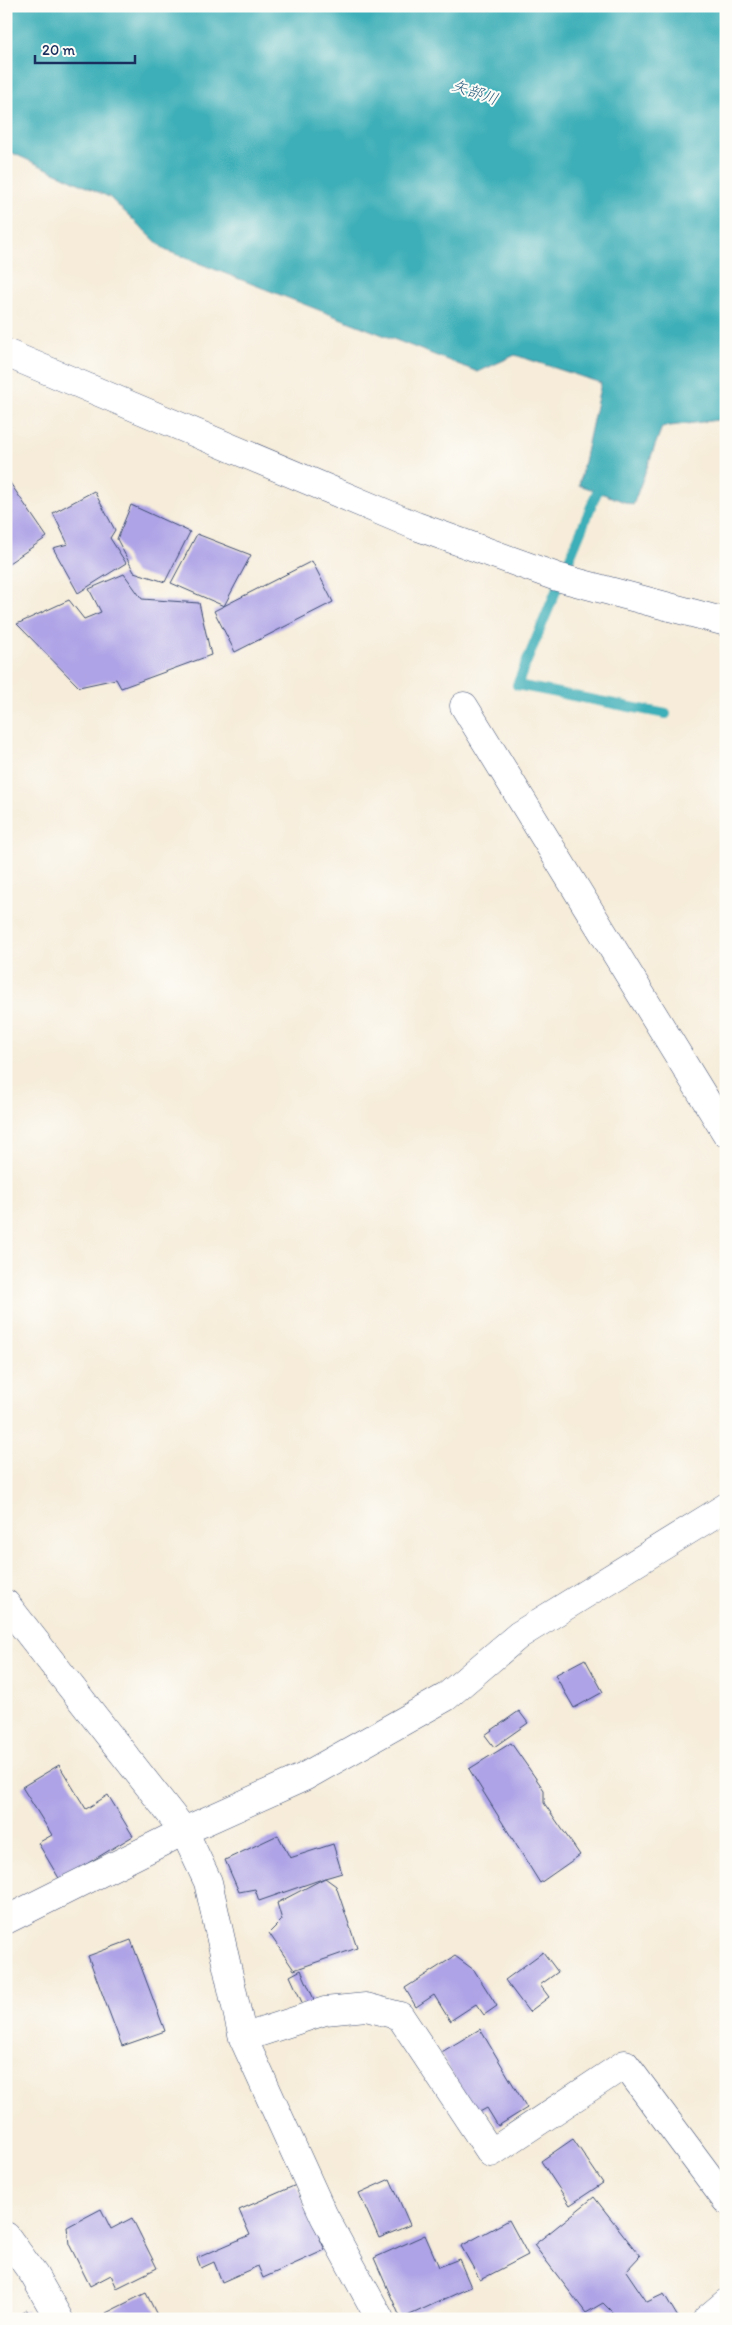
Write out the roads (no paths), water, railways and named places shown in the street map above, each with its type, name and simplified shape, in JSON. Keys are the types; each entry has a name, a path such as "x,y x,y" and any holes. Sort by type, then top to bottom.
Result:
{"street":[{"path":"6,353 416,526 557,577 726,622"},
{"path":"464,706 726,1132"},
{"path":"6,1920 184,1831 304,1776 446,1697 519,1636 726,1507"},
{"path":"6,1604 184,1831 208,1882 243,2038 324,2216 380,2319"},
{"path":"243,2038 324,2011 366,2007 400,2016 491,2153 625,2064 726,2200"},
{"path":"6,2236 34,2275 58,2319"},
{"path":"706,2319 726,2303"}],"water":[{"name":"矢部川","path":"6,6 726,6 726,419 662,427 633,505 579,485 601,383 515,355 478,372 165,250 109,197 6,150"}],"waterway":[{"path":"602,480 517,685 666,714"}]}
